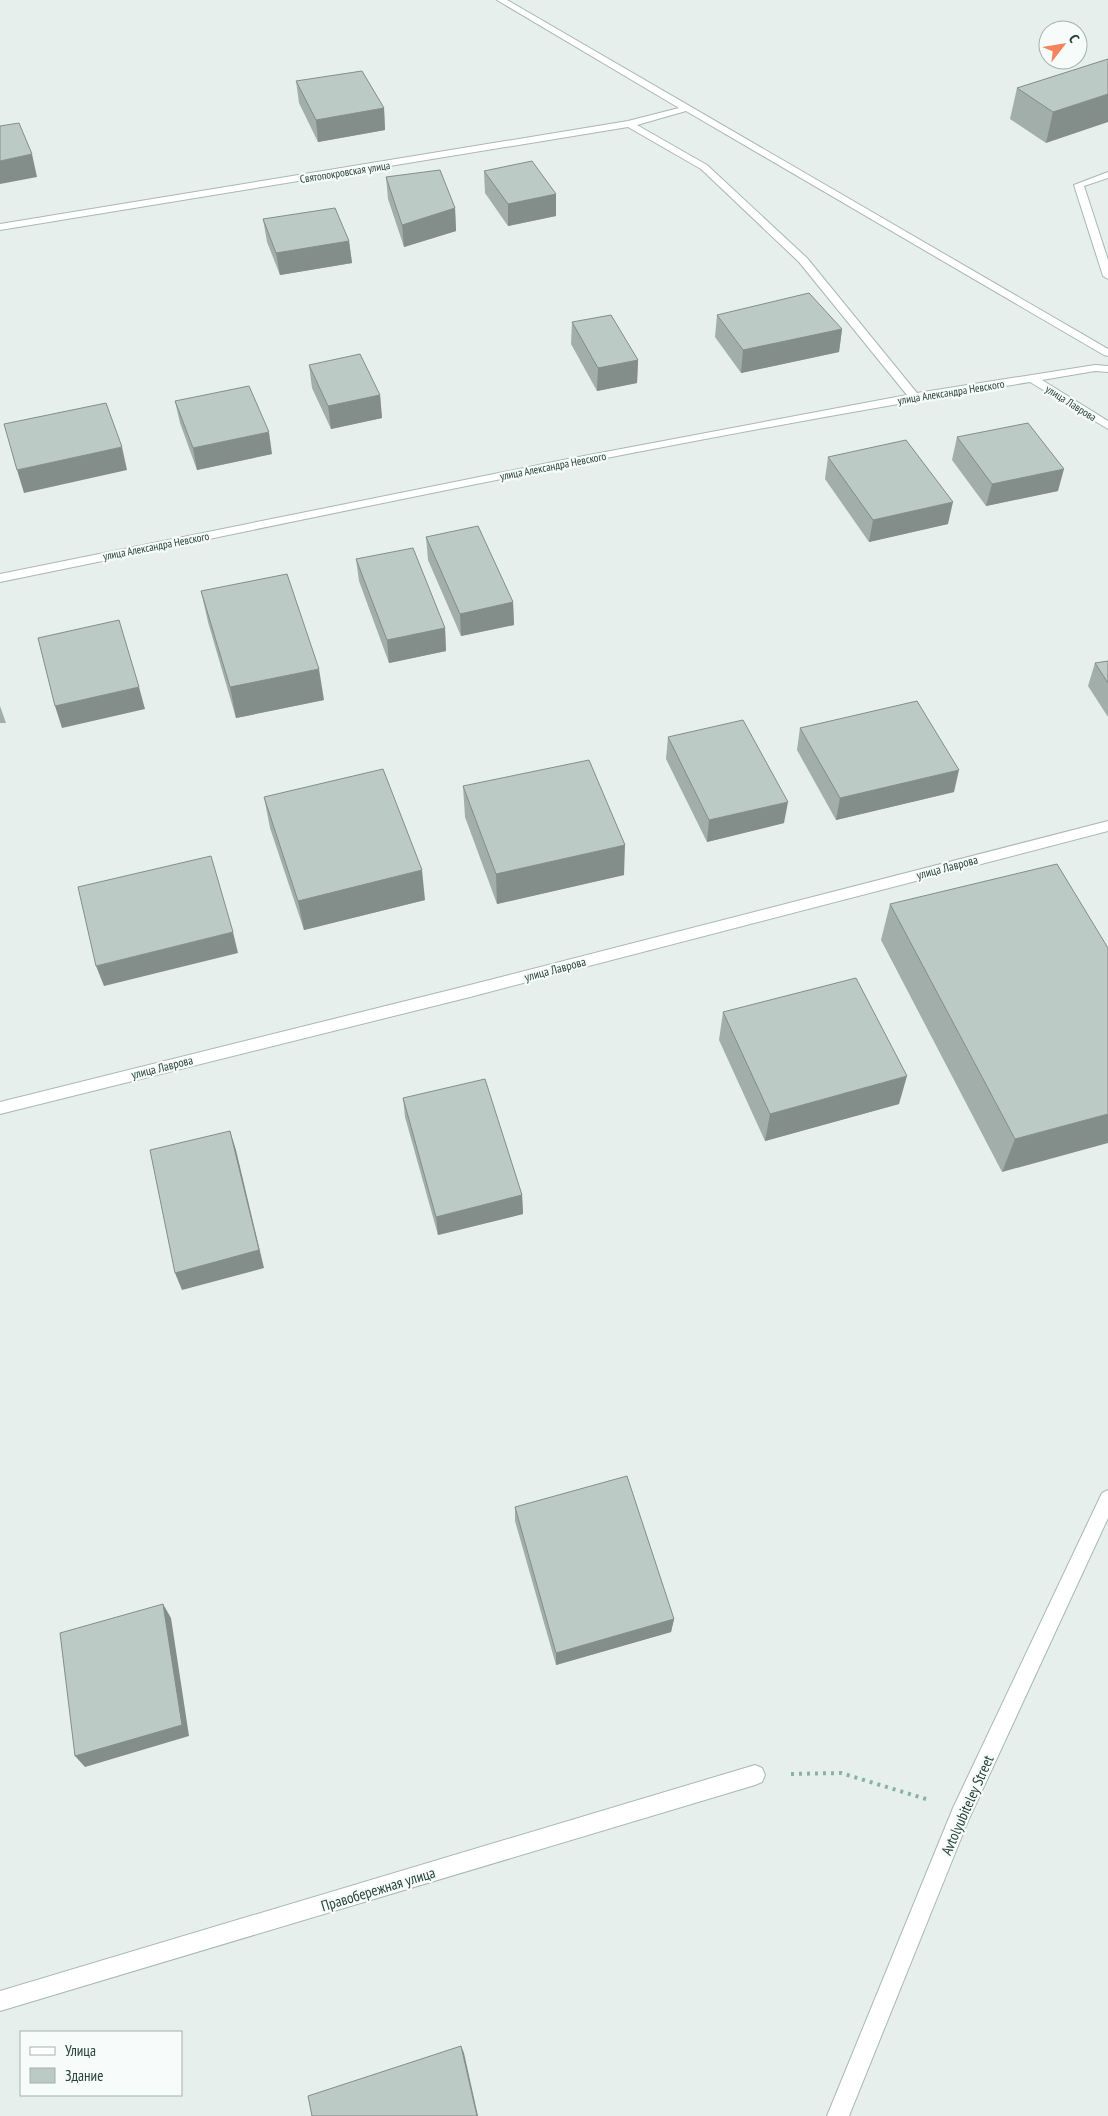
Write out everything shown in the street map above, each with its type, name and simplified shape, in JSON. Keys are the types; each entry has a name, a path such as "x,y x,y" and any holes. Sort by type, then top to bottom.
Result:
{"street":[{"path":"501,0 1108,353"},
{"name":"Святопокровская улица","path":"0,227 629,124 688,108"},
{"path":"629,124 704,168 803,260 914,398"},
{"path":"1108,175 1079,185 1108,276"},
{"name":"улица Александра Невского","path":"0,578 568,463 914,398 1095,368 1108,369"},
{"name":"улица Лаврова","path":"1033,379 1108,426"},
{"name":"улица Лаврова","path":"0,1108 476,989 1108,826"},
{"name":"Avtolyubiteley Street","path":"838,2116 960,1815 1108,1499"},
{"name":"Правобережная улица","path":"0,2001 755,1774"}],"path":[{"path":"755,1774 841,1773 925,1798 960,1815"}],"building":[{"path":"1108,59 1108,94 1053,112 1017,88 1073,70 1088,70 1088,65"},
{"path":"362,71 384,108 316,120 296,81"},
{"path":"19,123 32,154 0,161 0,126"},
{"path":"532,161 556,194 508,204 484,171"},
{"path":"440,170 455,208 402,225 386,177"},
{"path":"335,208 349,241 276,253 263,219"},
{"path":"809,293 842,329 743,350 717,315"},
{"path":"611,315 638,360 598,368 572,322"},
{"path":"360,354 380,395 328,406 309,365"},
{"path":"249,386 269,432 193,448 175,401"},
{"path":"106,403 122,447 17,470 4,424"},
{"path":"1028,423 1064,469 992,484 957,437"},
{"path":"906,440 953,502 873,520 828,457"},
{"path":"478,526 513,602 460,614 426,537"},
{"path":"413,548 445,628 387,640 356,559"},
{"path":"287,574 319,669 230,687 201,591"},
{"path":"119,620 139,687 55,706 38,638"},
{"path":"1108,661 1108,683 1095,663"},
{"path":"917,701 959,770 840,798 800,728"},
{"path":"743,720 788,802 709,820 668,737"},
{"path":"589,760 625,845 496,874 463,786"},
{"path":"383,769 422,870 298,901 264,797"},
{"path":"211,856 233,932 96,966 78,887"},
{"path":"1057,864 1108,948 1108,1114 1015,1139 890,904"},
{"path":"856,978 907,1076 770,1114 723,1012"},
{"path":"485,1079 522,1195 436,1217 403,1098"},
{"path":"230,1131 259,1250 175,1273 150,1150"},
{"path":"627,1476 674,1619 556,1653 515,1507"},
{"path":"163,1604 182,1725 75,1756 60,1633"},
{"path":"461,2046 477,2116 312,2116 308,2096"}]}
